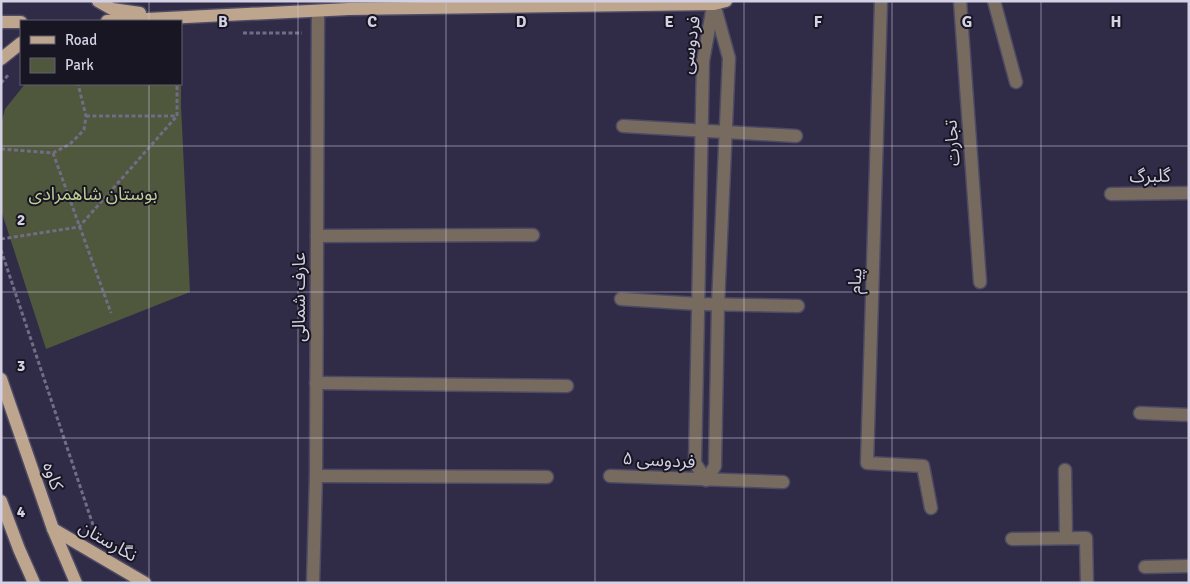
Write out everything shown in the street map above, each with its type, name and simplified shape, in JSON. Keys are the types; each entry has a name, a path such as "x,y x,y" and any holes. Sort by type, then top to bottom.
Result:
{"main road":[{"path":"98,1 112,9 126,12 204,16"},
{"path":"126,20 349,9 720,3"},
{"path":"1,22 20,22"},
{"path":"1,59 20,44"},
{"name":"کاوه","path":"2,379 53,529 76,583"},
{"path":"1,502 34,583"},
{"name":"نگارستان","path":"53,529 145,583"}],"street":[{"name":"پیام","path":"882,1 867,463 923,466 931,508"},
{"name":"تجارت","path":"960,1 980,282"},
{"path":"994,1 1016,82"},
{"name":"فردوسی","path":"720,3 729,58 718,305 715,466 706,480 695,463 703,61 720,3"},
{"name":"عارف شمالی","path":"313,583 316,476 318,11"},
{"path":"623,126 702,129 796,136"},
{"name":"گلبرگ","path":"1111,194 1189,193"},
{"path":"317,236 533,235"},
{"path":"621,300 718,305 798,306"},
{"path":"316,383 567,386"},
{"path":"1140,414 1189,415"},
{"path":"1064,470 1066,538"},
{"path":"316,476 547,477"},
{"name":"فردوسی ۵","path":"610,476 783,482"},
{"path":"1012,539 1086,538 1087,583"},
{"path":"1145,567 1189,566"}],"path":[{"path":"242,33 318,33"},
{"path":"1,148 53,153 70,144 84,130 86,116 78,85"},
{"path":"1,239 79,227 177,116 177,85"},
{"path":"86,116 177,116"},
{"path":"53,153 111,313"},
{"path":"1,250 104,559"}],"green space":[{"name":"بوستان شاهمرادی","path":"24,85 181,85 190,292 46,349 1,210 1,124 5,109"}]}
